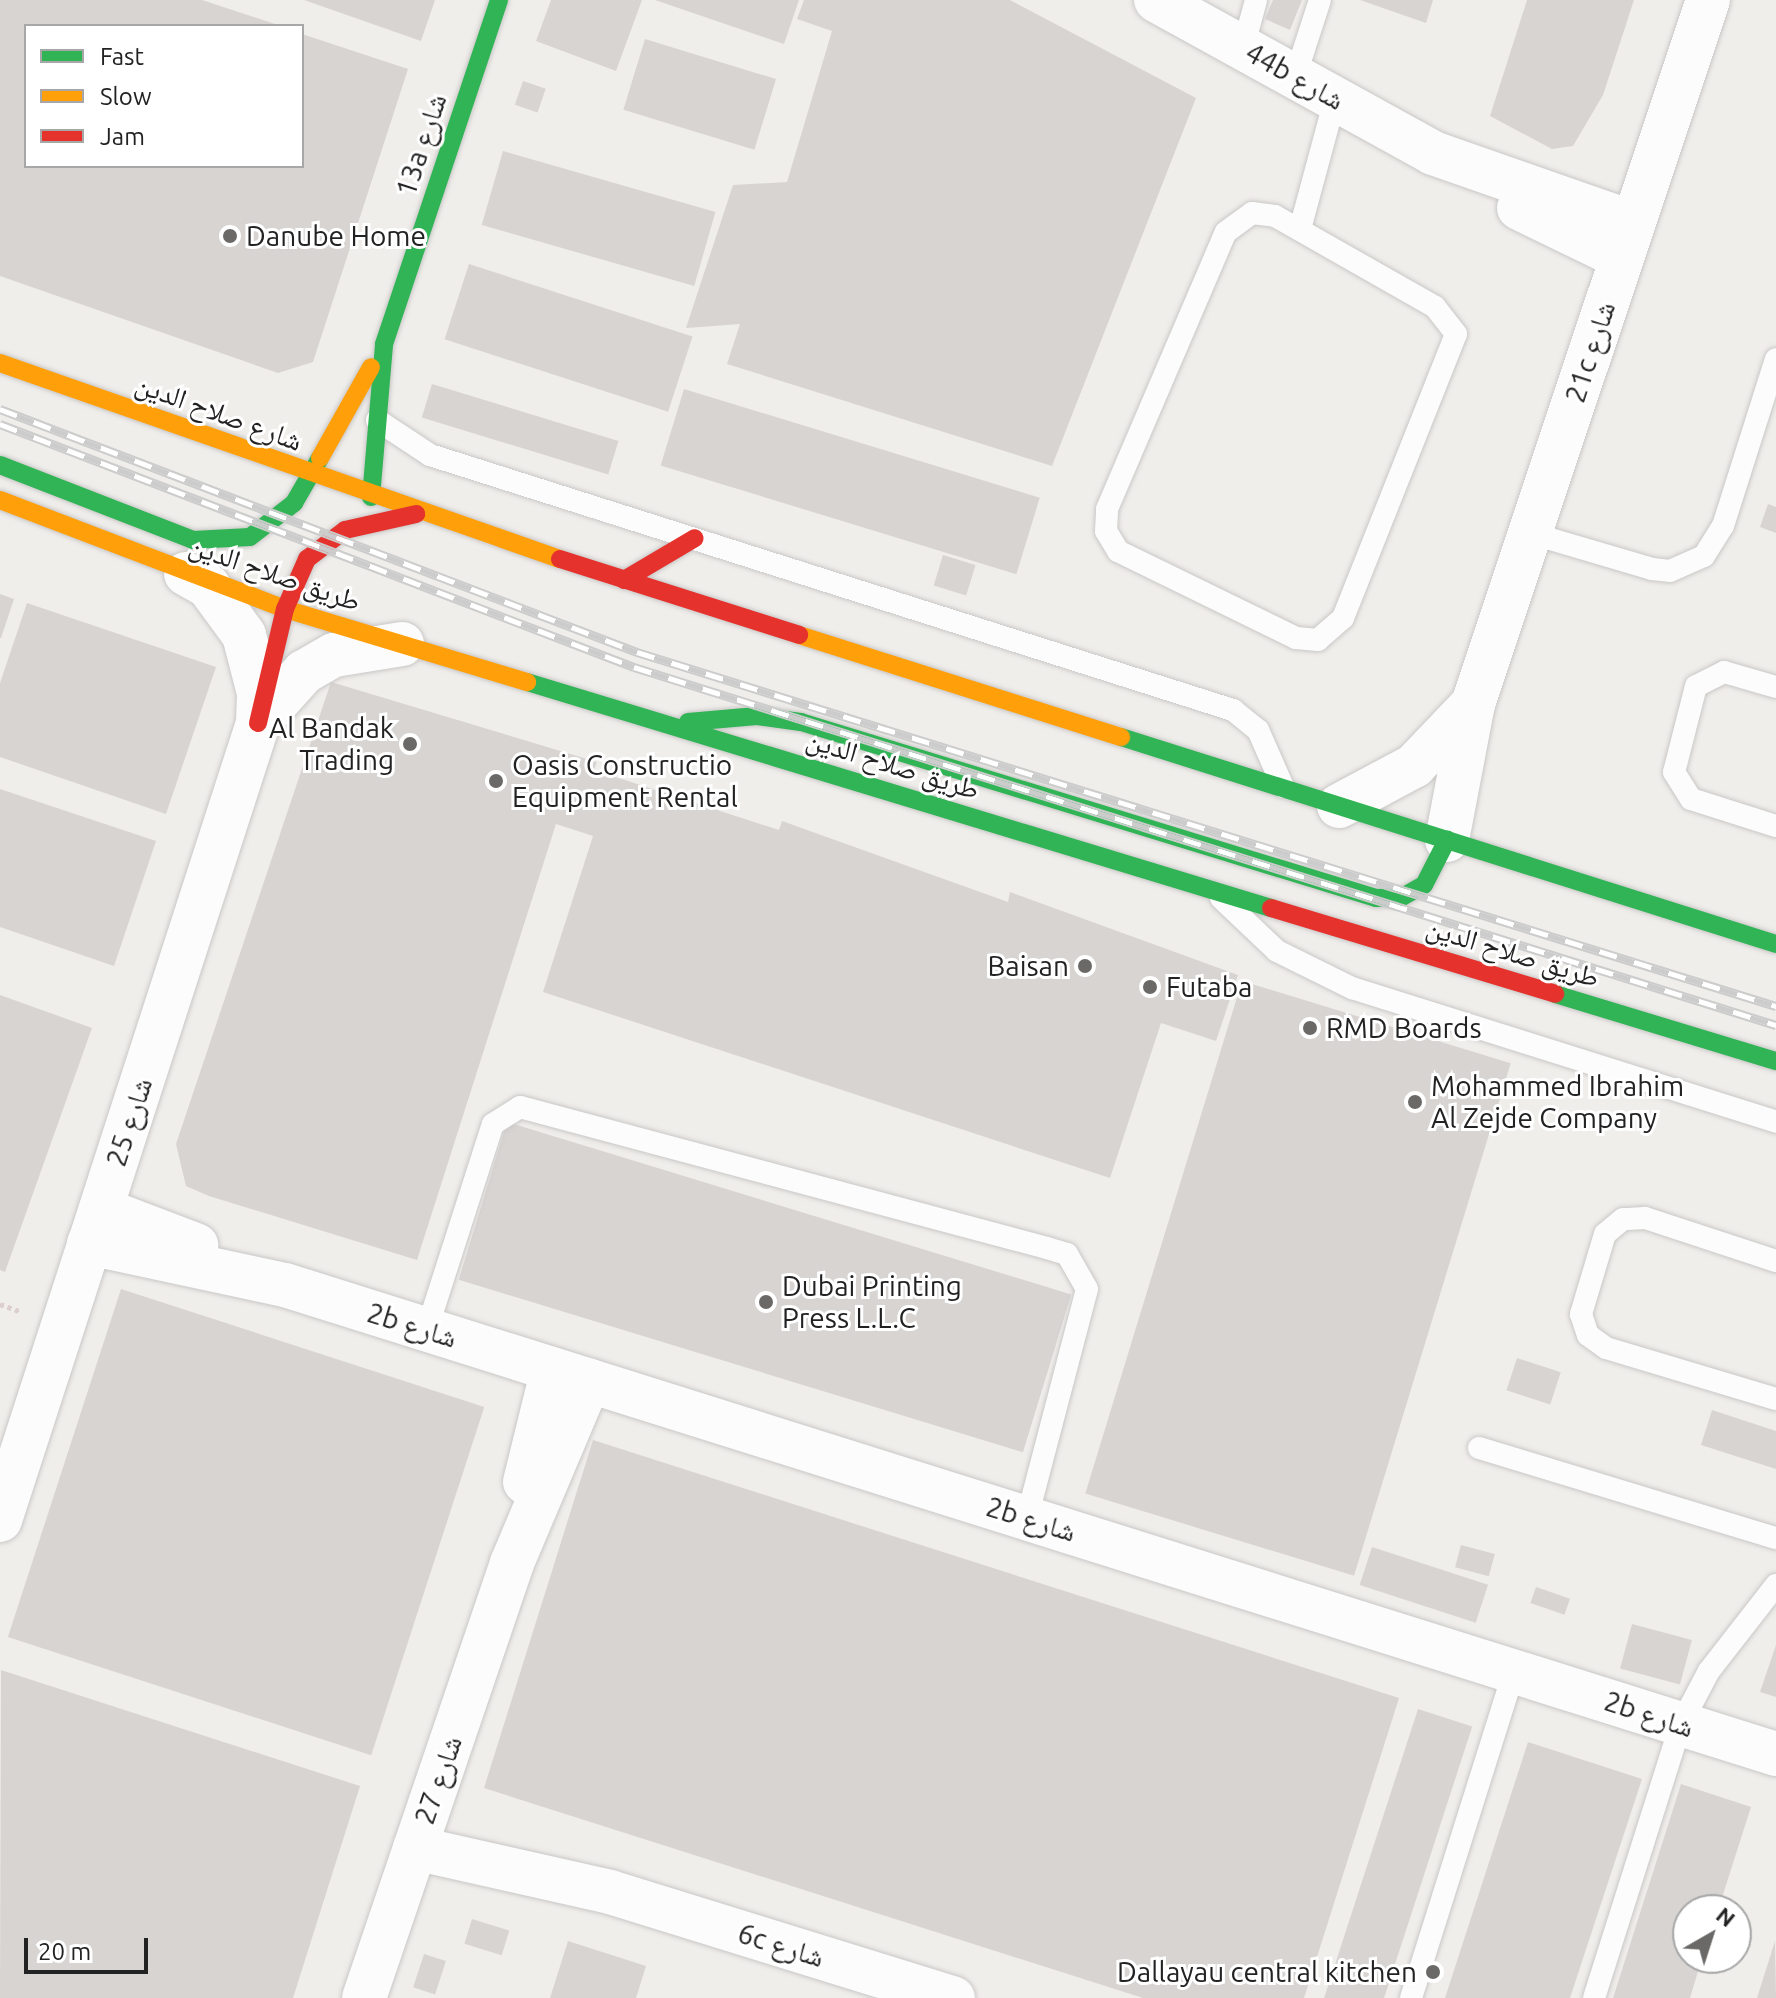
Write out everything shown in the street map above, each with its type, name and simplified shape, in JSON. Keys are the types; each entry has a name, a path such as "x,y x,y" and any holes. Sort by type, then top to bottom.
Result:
{"main road":[{"name":"13a شارع","path":"371,497 373,415 384,344 499,0"},
{"path":"0,465 193,540 222,542 274,523 309,475 384,344"},
{"name":"شارع صلاح الدين","path":"0,363 418,514"},
{"name":"طريق صلاح الدين","path":"0,500 184,573 285,609 1776,1061"},
{"path":"258,723 285,609 307,559 324,542 367,521 418,514 1776,944"},
{"path":"624,580 695,538"},
{"path":"670,726 713,717 801,722 1376,898 1402,897 1424,885 1447,840"}],"street":[{"name":"44b شارع","path":"1156,0 1433,153 1628,241"},
{"name":"21c شارع","path":"1447,840 1473,704 1708,0"},
{"name":"شارع 25","path":"0,1520 258,723 259,693 244,635 208,586 184,573"},
{"name":"شارع 25","path":"258,723 278,695 324,661 367,646 402,644"},
{"name":"21c شارع","path":"1339,806 1414,766 1473,704"},
{"name":"2b شارع","path":"95,1226 1776,1754"},
{"name":"شارع 27","path":"364,1998 512,1563 571,1375"},
{"name":"6c شارع","path":"421,1832 567,1867 610,1892 880,1987 953,1998"}],"lane":[{"path":"1243,48 1256,0"},
{"path":"1295,77 1320,0"},
{"path":"1300,229 1335,99"},
{"path":"1252,213 1300,229 1445,314 1456,345 1343,618 1329,635 1307,641 1118,551 1105,520 1226,232 1252,213"},
{"path":"1530,533 1652,569 1680,569 1704,556 1723,526 1776,359"},
{"path":"373,415 390,435 430,455 1233,710 1266,743 1283,787"},
{"path":"1776,687 1724,672 1696,686 1674,772 1691,799 1776,826"},
{"path":"1215,891 1277,951 1352,988 1776,1122"},
{"path":"427,1329 490,1132 520,1107 1067,1254 1087,1289 1027,1518"},
{"path":"1776,1261 1645,1218 1623,1219 1605,1234 1581,1314 1588,1335 1606,1348 1776,1399"},
{"path":"1479,1448 1776,1538"},
{"path":"1594,1998 1681,1724 1709,1671 1776,1585"},
{"path":"1411,1998 1514,1671"}],"building":[{"name":"Danube Home","path":"0,0 202,0 275,24 24,24 24,168 304,168 304,35 408,69 313,362 278,373 0,276"},
{"path":"304,0 435,0 421,41"},
{"path":"551,0 642,0 616,71 536,41"},
{"path":"655,0 799,0 784,44"},
{"path":"804,0 1010,0 1196,98 1052,466 727,364 740,324 686,328 733,185 787,182 832,31 797,19"},
{"path":"1273,0 1302,0 1290,30 1265,19"},
{"path":"1360,0 1433,0 1426,23"},
{"path":"1527,0 1634,0 1603,95 1573,146 1552,149 1490,116"},
{"path":"645,39 776,79 754,150 623,110"},
{"path":"523,81 546,89 538,112 515,105"},
{"path":"503,151 715,212 694,286 482,225"},
{"path":"469,264 692,337 668,412 445,339"},
{"path":"432,384 618,441 608,474 422,417"},
{"path":"684,389 1040,498 1016,574 661,466"},
{"path":"1768,504 1776,507 1776,533 1760,527"},
{"path":"943,555 976,565 966,596 934,586"},
{"path":"0,594 14,599 1,638 0,638"},
{"path":"27,603 216,667 166,814 0,757 0,683"},
{"path":"331,682 597,762 594,770 779,830 782,821 1008,902 1010,892 1238,975 1216,1041 1161,1023 1110,1178 543,992 593,836 556,824 417,1260 209,1196 186,1186 176,1144"},
{"path":"0,789 156,841 114,966 0,927"},
{"path":"1242,981 1511,1063 1354,1576 1085,1494"},
{"path":"0,995 92,1028 5,1272 0,1270"},
{"path":"507,1122 1071,1294 1023,1452 459,1280"},
{"path":"121,1289 484,1407 371,1755 8,1637"},
{"path":"1517,1358 1561,1372 1550,1405 1506,1390"},
{"path":"1712,1410 1776,1431 1776,1469 1701,1445"},
{"path":"593,1440 1399,1698 1304,1998 1143,1998 484,1788"},
{"path":"1461,1545 1495,1554 1489,1576 1455,1567"},
{"path":"1372,1547 1488,1585 1476,1623 1360,1585"},
{"path":"1536,1587 1570,1599 1565,1615 1530,1603"},
{"path":"1632,1624 1692,1640 1680,1684 1620,1668"},
{"path":"1776,1645 1776,1697 1760,1692"},
{"path":"1,1670 360,1786 293,1998 0,1998"},
{"path":"1418,1709 1472,1727 1384,1998 1324,1998"},
{"path":"1528,1742 1642,1779 1570,1998 1445,1998"},
{"path":"1681,1784 1751,1807 1723,1894 1672,1894 1672,1974 1697,1974 1690,1998 1613,1998"},
{"path":"472,1919 509,1930 502,1955 464,1944"},
{"path":"568,1941 646,1966 636,1998 550,1998"},
{"path":"1775,1941 1776,1998 1757,1998"},
{"path":"424,1954 446,1961 435,1994 413,1987"}],"railway":[{"path":"0,409 637,652 1776,1006"},
{"path":"0,424 634,667 1776,1025"}],"traffic: fast":[{"path":"371,497 384,344 499,0"},
{"path":"0,465 193,540 250,537 294,503 320,458"},
{"path":"527,682 1271,908"},
{"path":"688,722 757,716 801,722 1376,898 1402,897 1424,885 1447,840"},
{"path":"1121,737 1776,944"},
{"path":"1555,994 1776,1061"}],"traffic: slow":[{"path":"0,363 560,559"},
{"path":"320,458 371,367"},
{"path":"0,500 285,609 527,682"},
{"path":"799,635 1121,737"}],"traffic: jam":[{"path":"258,723 285,609 307,559 345,530 416,514"},
{"path":"624,580 695,538"},
{"path":"560,559 799,635"},
{"path":"1271,908 1555,994"}],"place":[{"name":"Danube Home","path":"230,236"},
{"name":"Al Bandak Trading","path":"410,744"},
{"name":"Oasis Constructio Equipment Rental","path":"496,781"},
{"name":"Baisan","path":"1085,966"},
{"name":"Futaba","path":"1150,987"},
{"name":"RMD Boards","path":"1310,1028"},
{"name":"Mohammed Ibrahim Al Zejde Company","path":"1415,1102"},
{"name":"Dubai Printing Press L.L.C","path":"766,1302"},
{"name":"Dallayau central kitchen","path":"1433,1972"}]}
